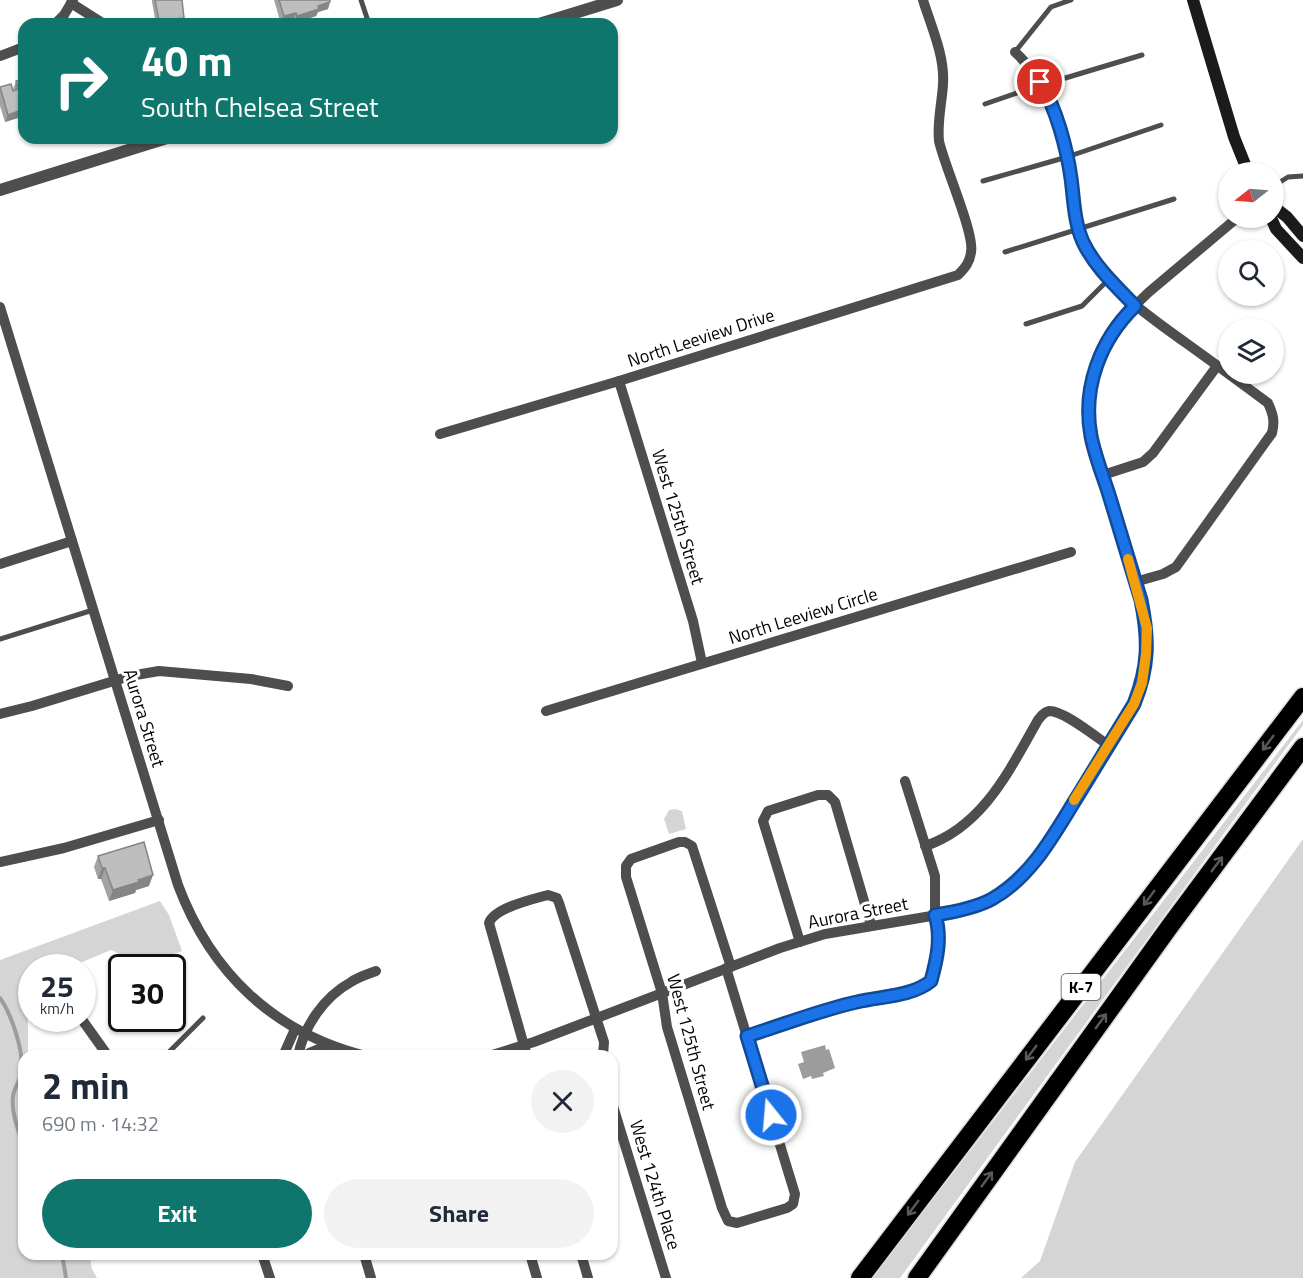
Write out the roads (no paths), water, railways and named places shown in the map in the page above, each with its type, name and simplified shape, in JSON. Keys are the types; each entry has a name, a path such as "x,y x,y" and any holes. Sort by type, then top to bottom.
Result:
{"highway":[{"name":"K-7","path":"860,1278 1303,697"},
{"name":"K-7","path":"917,1278 1156,945 1303,747"}],"main road":[{"path":"1193,0 1234,137 1244,162"},
{"path":"1284,215 1303,236"},
{"path":"1276,228 1303,258"}],"street":[{"path":"558,18 617,0"},
{"name":"North Leeview Drive","path":"440,434 620,381 958,275 968,264 972,249 969,232 939,141 937,127 943,70 923,0"},
{"path":"61,18 72,1 96,18"},
{"path":"0,56 18,49"},
{"path":"1015,52 1027,63 1041,84 1053,109 1067,157 1079,228 1093,260 1135,306 1268,403 1272,414 1274,424 1272,433 1176,567 1163,574 1135,582"},
{"path":"0,190 149,144"},
{"name":"Aurora Street","path":"527,1050 595,1018 800,942 825,934 961,910 991,899 1015,883 1031,866 1134,704 1142,683 1146,654 1147,628 1091,436 1089,399 1095,369 1106,342 1124,316 1225,228"},
{"name":"Aurora Street","path":"0,308 178,885 186,904 202,936 220,962 242,987 266,1009 295,1029 328,1045 345,1050"},
{"path":"1103,475 1143,462 1153,453 1217,366"},
{"name":"West 125th Street","path":"620,381 693,621 702,663"},
{"path":"0,563 72,541"},
{"name":"North Leeview Circle","path":"546,711 1071,552"},
{"path":"0,714 139,674 159,671 241,678 288,686"},
{"path":"925,846 950,835 987,802 1044,713 1048,711 1060,714 1108,745"},
{"path":"728,968 747,1036 855,1002 923,988 931,981 939,946 935,915 935,876 905,781"},
{"path":"800,942 763,821 768,811 818,795 824,794 835,802 871,925"},
{"path":"0,862 64,848 159,820"},
{"name":"West 125th Street","path":"728,968 695,850 688,843 679,842 628,861 625,871 662,993 666,1027 722,1208 728,1221 737,1223 781,1210 793,1204 795,1199 747,1036"},
{"path":"525,1050 490,927 490,920 496,914 548,895 557,898 604,1042 603,1050"},
{"path":"300,1050 319,1008 350,982 376,971"},
{"path":"286,1050 295,1029"},
{"path":"90,1032 104,1050"},
{"path":"316,1050 328,1045"},
{"name":"West 124th Place","path":"618,1122 666,1278"},
{"path":"264,1260 270,1278"},
{"path":"366,1260 371,1278"},
{"path":"532,1260 537,1278"},
{"path":"583,1260 588,1278"}],"lane":[{"path":"361,0 367,18"},
{"path":"1015,52 1051,7 1071,0"},
{"path":"984,104 1041,84 1142,55"},
{"path":"983,181 1067,157 1161,126"},
{"path":"1284,180 1303,176"},
{"path":"1005,252 1174,199"},
{"path":"1026,324 1082,306 1109,279"},
{"path":"0,639 93,610"},
{"path":"171,1050 203,1018"}],"waterway":[{"path":"0,998 13,1024 20,1050"},
{"path":"18,1082 13,1102 18,1129"},
{"path":"63,1260 66,1278"}]}
